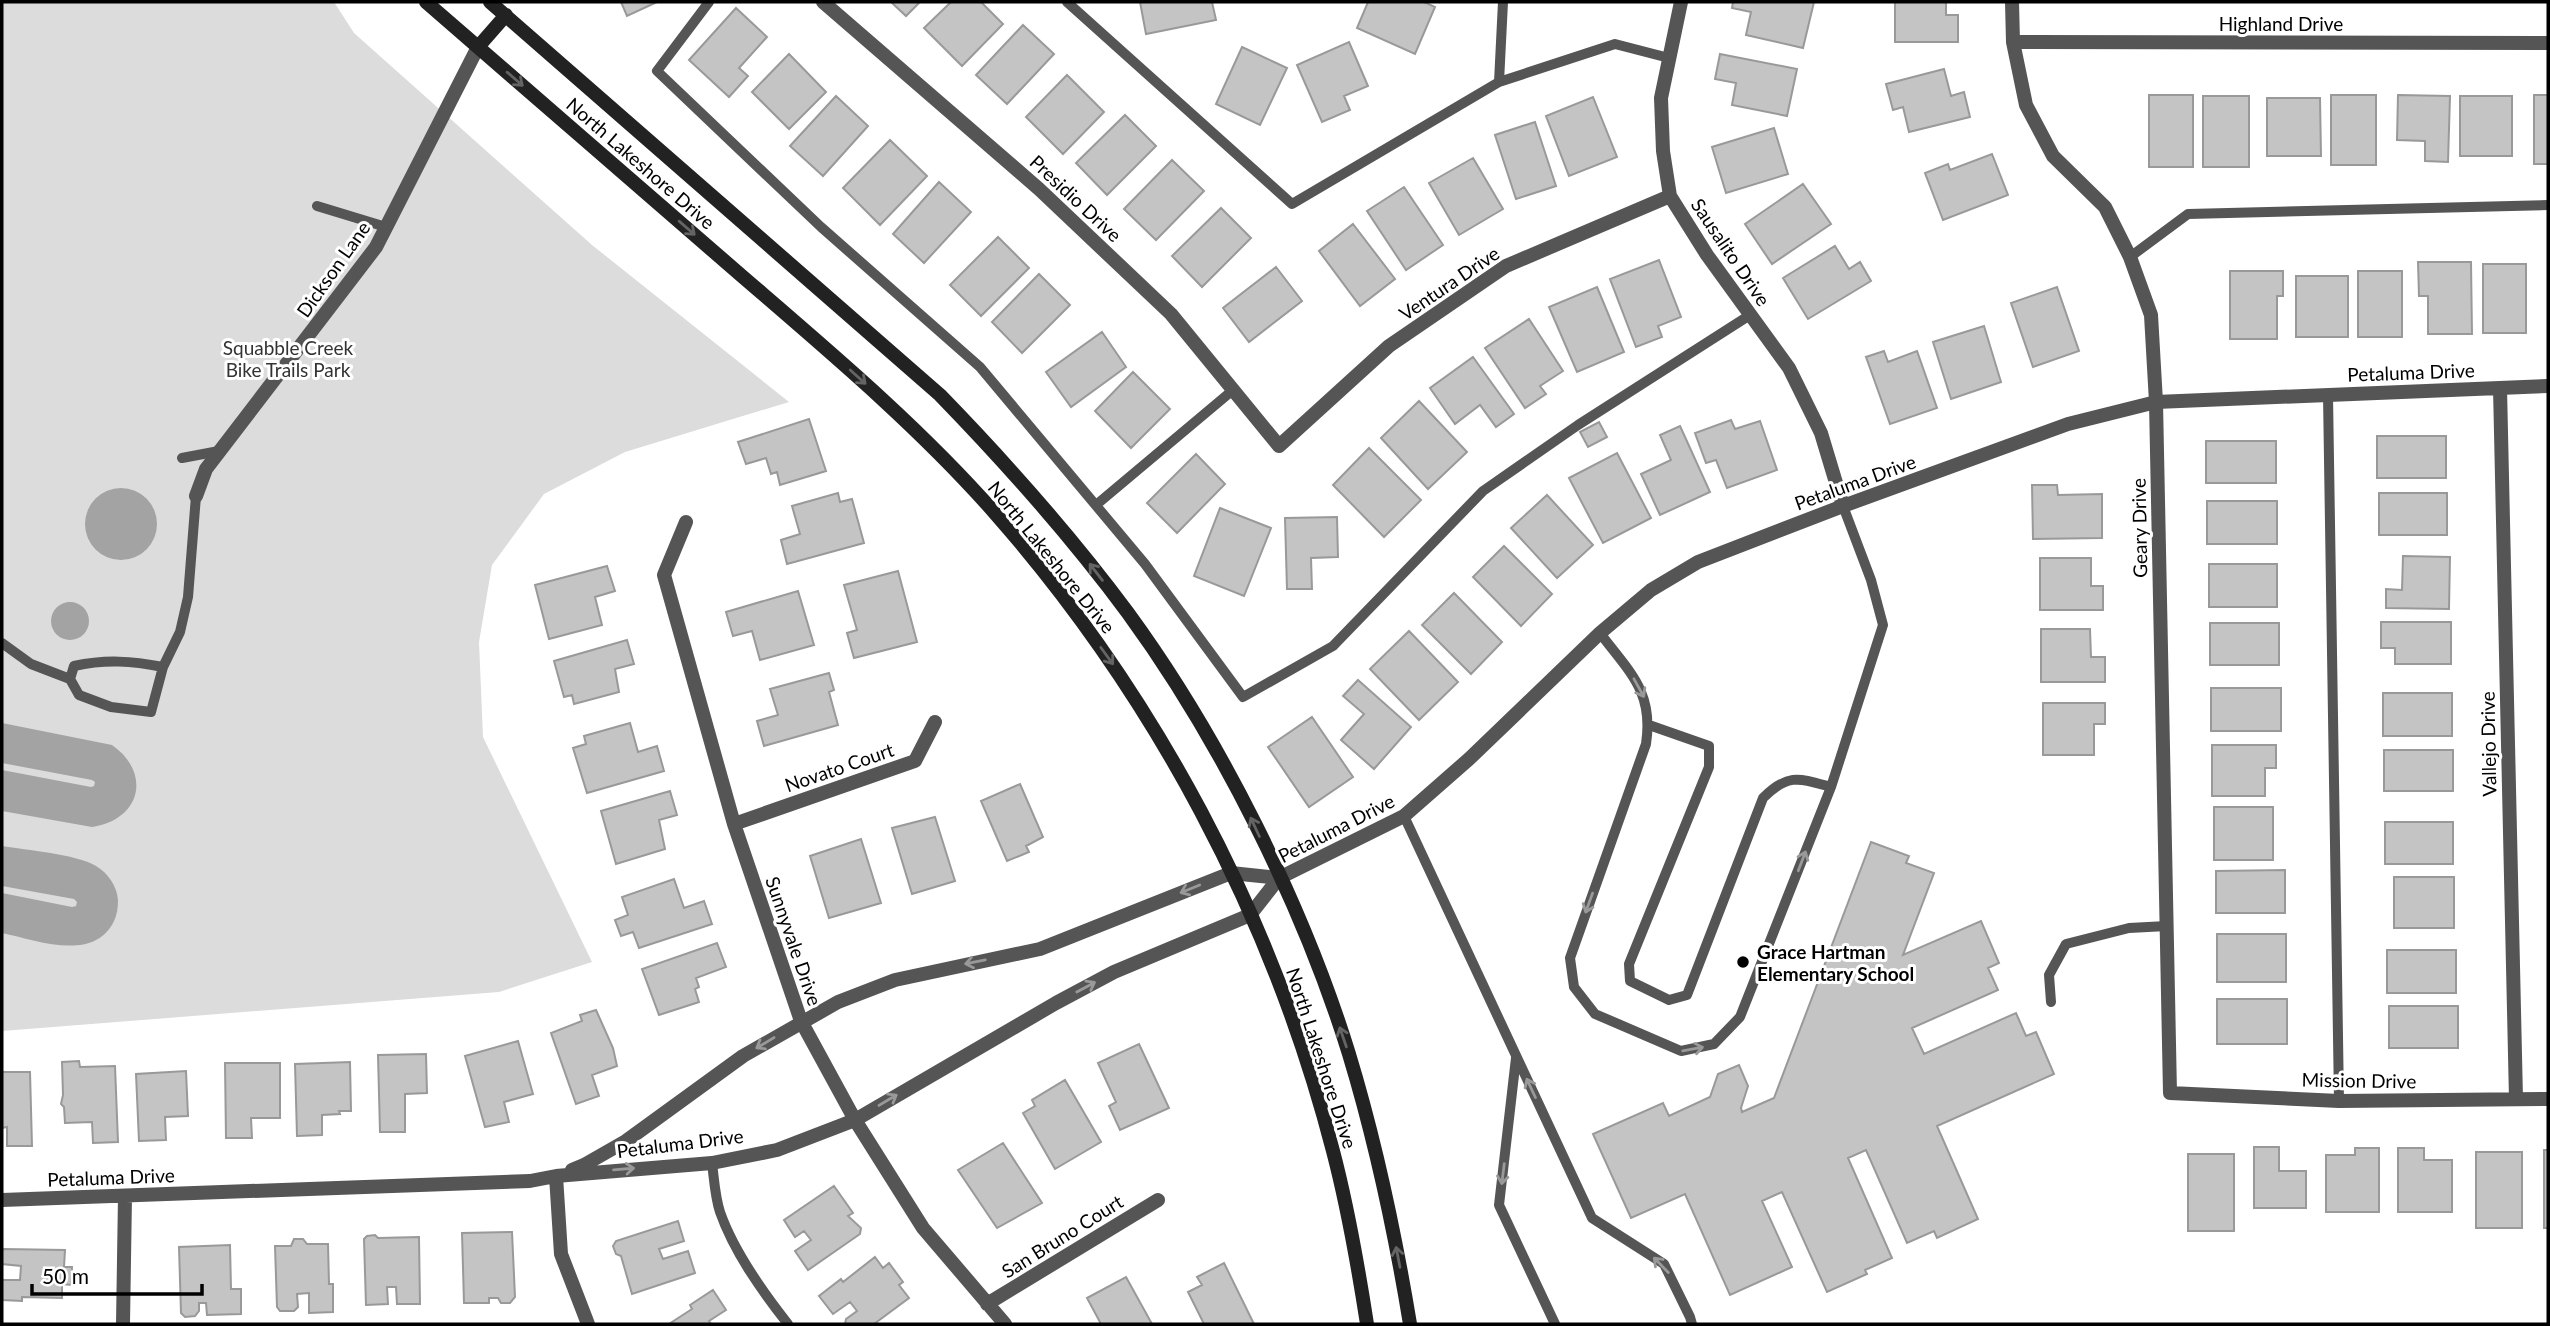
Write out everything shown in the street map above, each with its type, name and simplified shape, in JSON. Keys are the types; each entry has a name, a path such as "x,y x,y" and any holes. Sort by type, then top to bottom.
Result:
{"main road":[{"name":"North Lakeshore Drive","path":"426,2 840,361 912,427 994,512 1047,576 1136,699 1192,794 1231,873 1294,1023 1333,1149 1354,1246 1367,1324"},
{"name":"North Lakeshore Drive","path":"490,2 940,395 987,443 1062,528 1157,655 1229,777 1279,878 1322,977 1351,1063 1382,1175 1410,1324"},
{"path":"478,47 506,15"}],"street":[{"name":"Presidio Drive","path":"823,2 1039,189 1171,314 1279,446"},
{"name":"Sausalito Drive","path":"1681,2 1661,98 1663,151 1670,196 1707,255 1789,368 1821,433 1843,506"},
{"name":"Geary Drive","path":"2012,2 2013,42 2026,105 2053,156 2105,207 2130,257 2151,315 2170,1093"},
{"name":"Highland Drive","path":"2013,42 2548,43"},
{"name":"Dickson Lane","path":"196,496 206,469 219,451 376,247 478,47"},
{"name":"Ventura Drive","path":"1279,446 1389,346 1506,266 1670,196"},
{"name":"Petaluma Drive","path":"556,1175 712,1163 776,1150 855,1120 1114,972 1250,915 1279,878 1404,816 1469,759 1600,632 1651,590 1698,562 2068,424 2155,402 2548,386"},
{"name":"Vallejo Drive","path":"2500,388 2516,1100"},
{"name":"Sunnyvale Drive","path":"685,522 664,575 734,824 801,1021 855,1120 923,1228 1005,1324"},
{"name":"Novato Court","path":"734,824 915,761 935,722"},
{"name":"Petaluma Drive","path":"2,1200 530,1181 556,1175 584,1165 626,1140 743,1056 838,1002 895,980 1040,949 1231,873 1279,878"},
{"name":"Mission Drive","path":"2170,1093 2339,1101 2548,1099"},
{"path":"556,1175 561,1254 588,1324"},
{"path":"123,1324 125,1196"},
{"name":"San Bruno Court","path":"987,1304 1158,1200"}],"lane":[{"path":"709,2 657,71 821,227 980,367 1145,564 1243,697 1333,646 1483,491 1578,425 1751,314"},
{"path":"1068,2 1292,204 1499,82 1615,44 1669,58"},
{"path":"1499,82 1503,2"},
{"path":"2130,257 2188,214 2548,205"},
{"path":"317,206 386,227"},
{"path":"1096,505 1233,390"},
{"path":"2328,395 2339,1101"},
{"path":"181,458 219,451"},
{"path":"2,643 31,664 70,679 79,695 111,707 151,712 163,667 180,632 188,597 196,496"},
{"path":"1600,632 1644,692 1649,725 1646,744 1570,958 1574,987 1595,1014 1681,1051 1714,1044 1740,1017 1830,787 1883,625 1871,580 1843,506"},
{"path":"70,679 74,666 97,661 130,661 163,667"},
{"path":"1649,725 1709,746 1709,767 1629,964 1630,981 1669,1000 1687,995 1763,798 1777,784 1798,778 1830,787"},
{"path":"1404,816 1592,1217 1664,1264 1692,1324"},
{"path":"2051,1002 2049,975 2066,944 2129,928 2167,926"},
{"path":"1516,1058 1499,1205 1555,1324"},
{"path":"712,1163 719,1210 739,1252 789,1324"}],"green space":[{"name":"Squabble Creek Bike Trails Park","path":"2,2 334,2 354,33 592,245 789,402 625,452 544,494 492,565 479,642 483,737 592,962 499,992 2,1031"}],"shaded area":[{"path":"121,488 141,494 151,504 157,524 151,544 141,554 121,560 101,554 91,544 85,524 91,504 101,494"},
{"path":"70,602 84,607 89,621 84,635 70,640 56,635 51,621 56,607"},
{"path":"2,723 112,745 125,756 133,769 135,794 130,805 109,823 92,827 2,811 2,770 91,787 95,782 2,763"},
{"path":"2,846 76,858 104,872 114,885 118,900 115,919 105,934 93,942 63,945 2,933 2,893 72,907 76,906 77,902 74,899 2,886"}],"building":[{"path":"621,2 657,2 627,16"},
{"path":"891,2 920,2 906,16"},
{"path":"951,2 981,2 1003,24 962,66 924,28"},
{"path":"1140,2 1212,2 1216,20 1146,34"},
{"path":"1368,2 1424,2 1435,7 1415,54 1357,28"},
{"path":"1733,2 1814,2 1803,48 1746,35 1751,12 1732,8"},
{"path":"1895,2 1946,2 1946,15 1958,15 1958,42 1895,42"},
{"path":"736,8 767,37 739,68 748,76 729,97 689,60"},
{"path":"1023,25 1054,54 1007,104 976,75"},
{"path":"1349,42 1368,86 1344,96 1350,110 1322,122 1297,65"},
{"path":"1242,47 1287,68 1260,125 1216,104"},
{"path":"789,54 826,92 789,129 752,92"},
{"path":"1720,54 1797,69 1787,116 1732,105 1736,83 1715,79"},
{"path":"1944,69 1951,96 1964,92 1970,117 1909,132 1903,107 1893,110 1886,84"},
{"path":"1067,75 1104,112 1063,154 1026,117"},
{"path":"2149,95 2193,95 2193,167 2149,167"},
{"path":"2331,95 2376,95 2376,165 2331,165"},
{"path":"2398,95 2450,96 2448,162 2425,161 2425,141 2397,140"},
{"path":"2534,95 2548,95 2548,164 2534,164"},
{"path":"836,96 868,126 823,176 790,146"},
{"path":"2203,96 2249,96 2249,167 2203,167"},
{"path":"2460,96 2512,96 2512,156 2460,156"},
{"path":"1593,97 1617,157 1569,176 1546,116"},
{"path":"2267,98 2320,98 2321,156 2267,156"},
{"path":"1125,115 1156,146 1107,195 1076,163"},
{"path":"1535,122 1556,186 1516,199 1495,135"},
{"path":"1774,128 1788,174 1726,193 1712,147"},
{"path":"890,140 927,176 880,225 843,188"},
{"path":"1992,154 2008,195 1943,220 1925,173 1948,164 1950,170"},
{"path":"1473,158 1503,209 1459,235 1429,183"},
{"path":"1172,160 1204,191 1156,240 1124,209"},
{"path":"939,182 971,212 924,263 893,234"},
{"path":"1803,184 1831,224 1772,264 1745,224"},
{"path":"1404,187 1443,245 1406,270 1367,211"},
{"path":"1221,208 1251,238 1202,287 1172,256"},
{"path":"1353,224 1395,279 1360,306 1319,251"},
{"path":"998,237 1029,268 981,316 950,285"},
{"path":"1835,246 1849,269 1860,262 1871,281 1808,319 1783,278"},
{"path":"1659,260 1681,317 1658,326 1662,337 1636,347 1610,279"},
{"path":"2418,262 2471,262 2472,334 2428,334 2428,296 2419,296"},
{"path":"2483,264 2526,264 2526,333 2483,333"},
{"path":"1276,267 1302,301 1249,342 1223,308"},
{"path":"2230,271 2283,271 2283,296 2277,296 2277,339 2230,339"},
{"path":"2358,271 2402,271 2402,337 2358,337"},
{"path":"1039,274 1070,305 1022,353 992,322"},
{"path":"2296,276 2348,276 2348,337 2296,337"},
{"path":"1597,287 1624,352 1577,372 1549,307"},
{"path":"2057,287 2079,351 2033,367 2011,303"},
{"path":"1529,319 1563,371 1540,386 1546,394 1525,408 1485,348"},
{"path":"1984,326 2001,382 1951,399 1933,342"},
{"path":"1102,332 1126,367 1071,407 1046,372"},
{"path":"1884,351 1888,362 1917,351 1937,408 1890,424 1866,357"},
{"path":"1473,357 1514,414 1496,427 1480,405 1455,424 1430,388"},
{"path":"1133,372 1170,409 1131,448 1095,411"},
{"path":"1419,401 1467,452 1428,489 1381,438"},
{"path":"809,419 826,471 780,485 777,472 771,474 766,458 746,464 738,442"},
{"path":"1731,420 1735,429 1760,421 1777,470 1727,488 1716,460 1706,463 1695,433"},
{"path":"1599,422 1607,437 1588,447 1580,432"},
{"path":"1680,426 1710,492 1660,515 1641,474 1671,460 1660,435"},
{"path":"2377,436 2446,436 2446,478 2377,478"},
{"path":"2206,441 2276,441 2276,483 2206,483"},
{"path":"1369,448 1421,500 1384,537 1333,485"},
{"path":"1617,453 1651,518 1603,543 1569,478"},
{"path":"1196,454 1225,484 1177,533 1147,503"},
{"path":"2032,485 2057,485 2058,495 2102,494 2102,538 2033,539"},
{"path":"838,493 840,502 852,499 864,543 787,564 781,540 800,534 792,506"},
{"path":"2379,493 2447,493 2447,535 2379,535"},
{"path":"1547,495 1593,545 1557,578 1511,528"},
{"path":"2207,501 2277,501 2277,544 2207,544"},
{"path":"1220,508 1271,528 1244,596 1194,576"},
{"path":"1337,517 1338,557 1311,558 1312,589 1287,589 1285,518"},
{"path":"1504,546 1552,594 1521,626 1473,577"},
{"path":"2403,556 2450,557 2449,609 2386,608 2386,589 2402,590"},
{"path":"2040,558 2091,558 2091,586 2103,586 2103,610 2040,610"},
{"path":"2209,564 2277,564 2277,607 2209,607"},
{"path":"607,566 615,591 595,597 602,625 549,639 535,585"},
{"path":"898,571 917,642 854,658 847,633 857,630 844,585"},
{"path":"798,591 814,645 760,660 752,631 733,636 726,612"},
{"path":"1454,593 1502,642 1471,674 1422,625"},
{"path":"2381,622 2451,622 2451,664 2395,664 2395,648 2381,648"},
{"path":"2210,623 2279,623 2279,665 2210,665"},
{"path":"2041,629 2090,629 2091,657 2105,657 2105,682 2041,682"},
{"path":"1409,631 1458,682 1419,720 1370,669"},
{"path":"627,640 634,664 615,669 619,692 574,704 572,695 564,697 554,661"},
{"path":"829,673 834,690 829,692 838,725 764,746 757,721 778,715 770,689"},
{"path":"1358,680 1411,727 1374,769 1341,740 1364,714 1343,696"},
{"path":"2211,688 2281,688 2281,731 2211,731"},
{"path":"2383,693 2452,693 2452,736 2383,736"},
{"path":"2043,703 2105,703 2105,724 2094,724 2094,755 2043,755"},
{"path":"1312,717 1353,777 1309,807 1268,747"},
{"path":"630,723 638,752 657,746 664,771 587,793 573,748 586,744 584,736"},
{"path":"2212,745 2276,745 2276,768 2265,768 2265,796 2212,796"},
{"path":"2384,750 2453,750 2453,791 2384,791"},
{"path":"1020,784 1043,837 1026,846 1029,852 1007,861 981,801"},
{"path":"670,791 677,815 659,820 665,849 616,864 601,811"},
{"path":"2214,807 2273,807 2273,860 2214,860"},
{"path":"935,817 955,881 912,894 892,828"},
{"path":"2385,822 2453,822 2453,864 2385,864"},
{"path":"861,839 881,903 829,918 810,856"},
{"name":"Grace Hartman Elementary School","path":"1871,842 1909,856 1906,863 1934,873 1903,955 1981,921 1999,963 1988,968 1998,990 1912,1028 1924,1054 2016,1013 2026,1036 2036,1032 2054,1074 1937,1126 1978,1219 1937,1238 1934,1231 1907,1243 1866,1150 1848,1158 1892,1258 1865,1270 1867,1274 1827,1292 1782,1192 1762,1201 1792,1267 1730,1295 1685,1194 1631,1218 1593,1134 1663,1103 1669,1116 1710,1097 1718,1074 1739,1065 1748,1086 1742,1112 1774,1098"},
{"path":"2285,870 2285,913 2216,913 2216,871"},
{"path":"2394,877 2454,877 2454,928 2394,928"},
{"path":"674,879 684,908 704,901 712,924 639,948 633,932 621,936 615,920 628,915 622,897"},
{"path":"2217,934 2286,934 2286,982 2217,982"},
{"path":"717,943 726,967 696,978 699,987 695,989 699,1002 659,1015 642,969"},
{"path":"2387,950 2456,950 2456,993 2387,993"},
{"path":"2217,999 2287,999 2287,1044 2217,1044"},
{"path":"2389,1006 2458,1006 2458,1048 2389,1048"},
{"path":"596,1010 613,1048 617,1066 592,1075 599,1096 576,1104 551,1033 582,1021 580,1015"},
{"path":"518,1041 533,1094 504,1102 509,1122 485,1127 465,1056"},
{"path":"1139,1044 1169,1108 1120,1130 1109,1106 1116,1102 1098,1063"},
{"path":"426,1054 427,1093 405,1094 405,1132 380,1132 378,1055"},
{"path":"79,1061 80,1067 115,1066 118,1142 93,1143 92,1122 65,1123 64,1107 61,1104 62,1062"},
{"path":"350,1062 351,1111 322,1115 322,1135 297,1136 295,1064"},
{"path":"225,1063 280,1063 280,1118 251,1118 252,1138 226,1138"},
{"path":"186,1071 188,1116 165,1117 166,1140 139,1141 136,1074"},
{"path":"2,1072 30,1072 32,1146 7,1146 7,1127 2,1128"},
{"path":"1065,1080 1101,1142 1055,1169 1023,1113 1035,1106 1032,1100"},
{"path":"1003,1143 1042,1203 997,1228 958,1170"},
{"path":"2254,1147 2279,1147 2279,1171 2306,1171 2306,1208 2254,1208"},
{"path":"2355,1148 2379,1148 2379,1212 2326,1212 2326,1155 2355,1155"},
{"path":"2398,1148 2424,1148 2424,1160 2452,1160 2452,1212 2398,1212"},
{"path":"2544,1150 2548,1150 2548,1228 2544,1228"},
{"path":"2476,1152 2522,1152 2522,1228 2476,1228"},
{"path":"2188,1154 2234,1154 2234,1231 2188,1231"},
{"path":"834,1186 853,1213 848,1216 861,1228 860,1234 808,1270 795,1251 811,1240 804,1231 795,1237 784,1220"},
{"path":"678,1221 684,1241 659,1249 663,1259 688,1251 695,1273 632,1294 621,1256 616,1254 613,1246 616,1241"},
{"path":"512,1232 515,1297 510,1303 489,1298 489,1303 464,1303 462,1233"},
{"path":"375,1235 378,1238 419,1237 420,1304 397,1304 396,1287 387,1287 388,1304 366,1305 364,1239"},
{"path":"294,1239 303,1239 307,1244 328,1244 333,1312 309,1313 309,1293 297,1294 298,1307 294,1311 280,1311 277,1307 275,1246 291,1246"},
{"path":"230,1245 231,1289 241,1289 241,1314 207,1315 206,1303 199,1303 199,1311 195,1316 185,1317 181,1313 179,1247"},
{"path":"4,1249 65,1250 64,1267 72,1267 71,1285 62,1284 62,1298 22,1297 22,1301 2,1300 2,1280 20,1280 21,1266 2,1264"},
{"path":"875,1257 883,1268 889,1263 903,1282 899,1285 909,1298 874,1324 845,1324 846,1319 857,1311 850,1302 833,1314 819,1296 841,1279 843,1282"},
{"path":"1224,1263 1254,1324 1204,1324 1188,1292 1202,1285 1197,1277"},
{"path":"1126,1277 1152,1324 1101,1324 1087,1298"},
{"path":"713,1290 726,1310 709,1321 711,1324 669,1324 692,1309 690,1305"}],"place":[{"name":"Grace Hartman Elementary School","path":"1743,962"}]}
